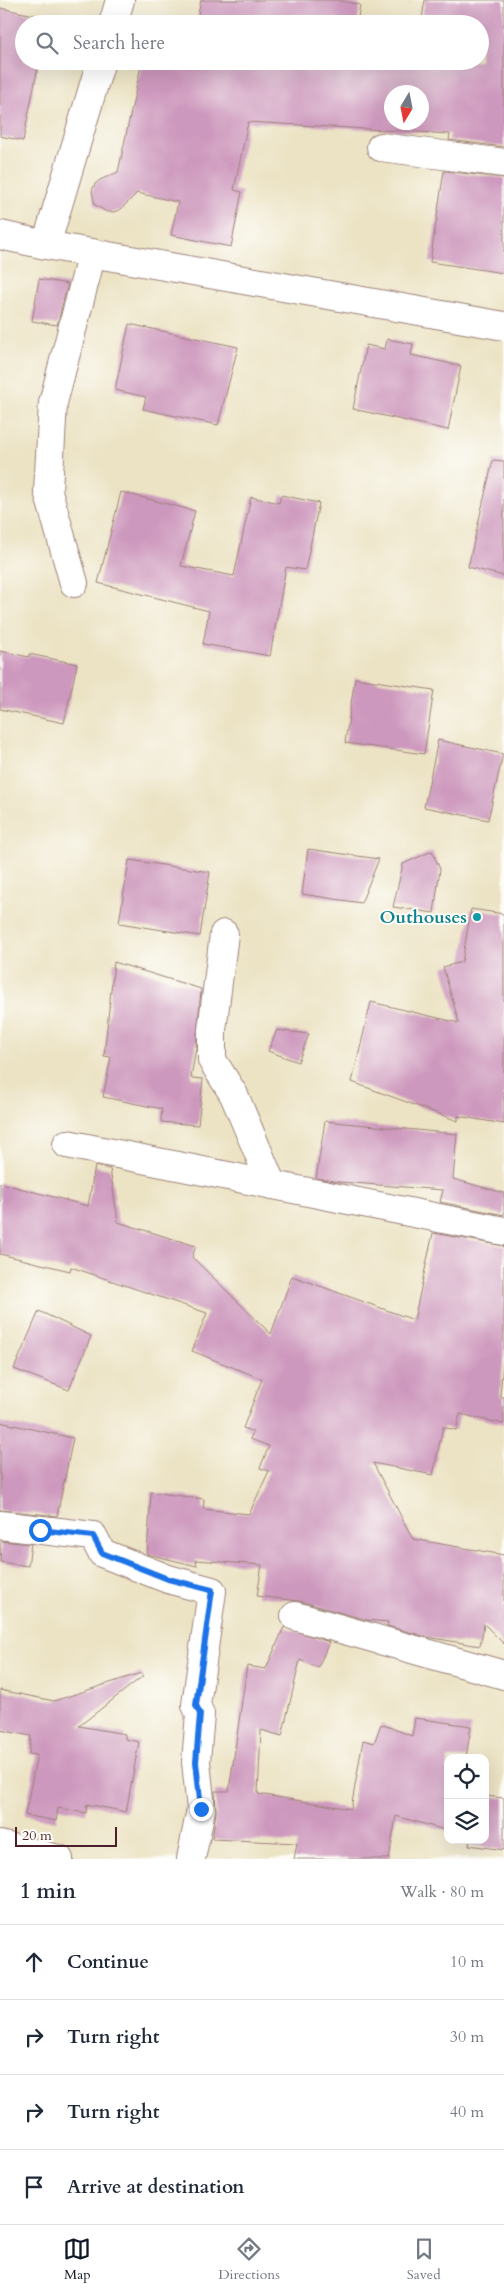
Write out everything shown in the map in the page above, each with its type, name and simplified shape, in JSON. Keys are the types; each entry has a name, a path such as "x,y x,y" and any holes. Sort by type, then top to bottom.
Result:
{"street":[{"path":"116,15 120,0"},
{"path":"46,245 99,70"},
{"path":"381,147 504,163"},
{"path":"0,234 46,245 504,326"},
{"path":"74,583 48,491 53,403 92,253"},
{"path":"224,934 212,1030 212,1060 234,1094 272,1185"},
{"path":"68,1144 504,1231"},
{"path":"0,1525 93,1536 102,1553 168,1579 212,1590 196,1705 200,1714 196,1762 201,1809 191,1859"},
{"path":"295,1616 504,1675"},
{"path":"0,1846 59,1859"}],"building":[{"path":"201,0 337,0 360,5 358,15 198,15"},
{"path":"425,0 504,0 504,147 449,140 450,134 248,122 234,190 242,192 231,247 171,235 178,202 137,193 120,210 107,212 95,205 92,191 95,184 118,172 140,70 489,70 489,15 422,15"},
{"path":"0,8 34,15 15,15 15,70 37,70 23,141 0,136"},
{"path":"444,171 504,178 504,273 430,262"},
{"path":"39,279 68,284 57,325 32,321"},
{"path":"129,324 238,347 218,425 143,409 146,397 115,390"},
{"path":"387,339 413,344 411,355 461,366 448,430 353,409 366,345 385,349"},
{"path":"493,460 504,461 504,576 468,567"},
{"path":"121,492 195,511 181,566 234,576 251,497 279,503 281,495 319,503 305,570 286,567 270,656 203,644 209,611 98,583"},
{"path":"0,651 29,657 29,654 77,664 64,723 0,709"},
{"path":"355,678 434,690 424,754 345,743"},
{"path":"438,740 503,754 488,820 424,807"},
{"path":"308,849 379,859 361,903 302,894"},
{"path":"432,851 440,869 434,913 393,907 403,864"},
{"path":"129,860 210,872 200,936 119,923"},
{"path":"471,909 504,914 504,1124 458,1116 458,1121 352,1082 371,1002 459,1023 443,967 462,962"},
{"path":"114,962 201,989 196,1047 191,1078 203,1079 198,1125 161,1122 162,1109 103,1097 111,1057 104,1056"},
{"path":"277,1030 309,1034 298,1062 268,1051"},
{"path":"325,1121 457,1134 453,1179 504,1193 504,1215 440,1202 443,1190 340,1182 316,1178"},
{"path":"95,1166 110,1169 118,1222 196,1246 192,1257 271,1334 292,1276 414,1320 433,1233 504,1246 504,1350 500,1396 504,1397 504,1424 460,1414 456,1430 443,1427 433,1475 373,1463 413,1539 504,1555 504,1644 484,1624 480,1646 427,1637 387,1626 388,1622 367,1620 299,1601 257,1596 262,1565 196,1560 197,1566 147,1554 151,1492 204,1499 203,1509 249,1514 269,1471 260,1468 269,1446 250,1439 253,1432 243,1428 262,1379 192,1351 207,1313 71,1267 70,1271 0,1254 0,1183 88,1206"},
{"path":"39,1311 91,1336 69,1390 14,1369"},
{"path":"0,1422 73,1438 57,1516 0,1510"},
{"path":"1,1541 31,1544 28,1566 0,1562"},
{"path":"284,1627 329,1642 318,1668 300,1660 282,1736 261,1730 258,1794 351,1809 363,1740 374,1743 381,1724 412,1736 415,1718 471,1726 467,1754 444,1754 444,1830 396,1816 389,1859 294,1859 297,1843 212,1839 216,1812 215,1791 229,1791 247,1666 266,1669"},
{"path":"141,1673 143,1676 79,1726 125,1734 125,1739 139,1742 126,1812 87,1804 86,1813 58,1808 56,1821 25,1815 37,1755 29,1754 31,1736 0,1730 0,1690 54,1701"},
{"path":"489,1796 504,1798 504,1850 469,1845 489,1844"}],"place":[{"name":"Outhouses","path":"477,917"}],"route":[{"path":"40,1530 93,1536 102,1553 168,1579 212,1590 196,1705 200,1714 196,1762 201,1809"}]}
